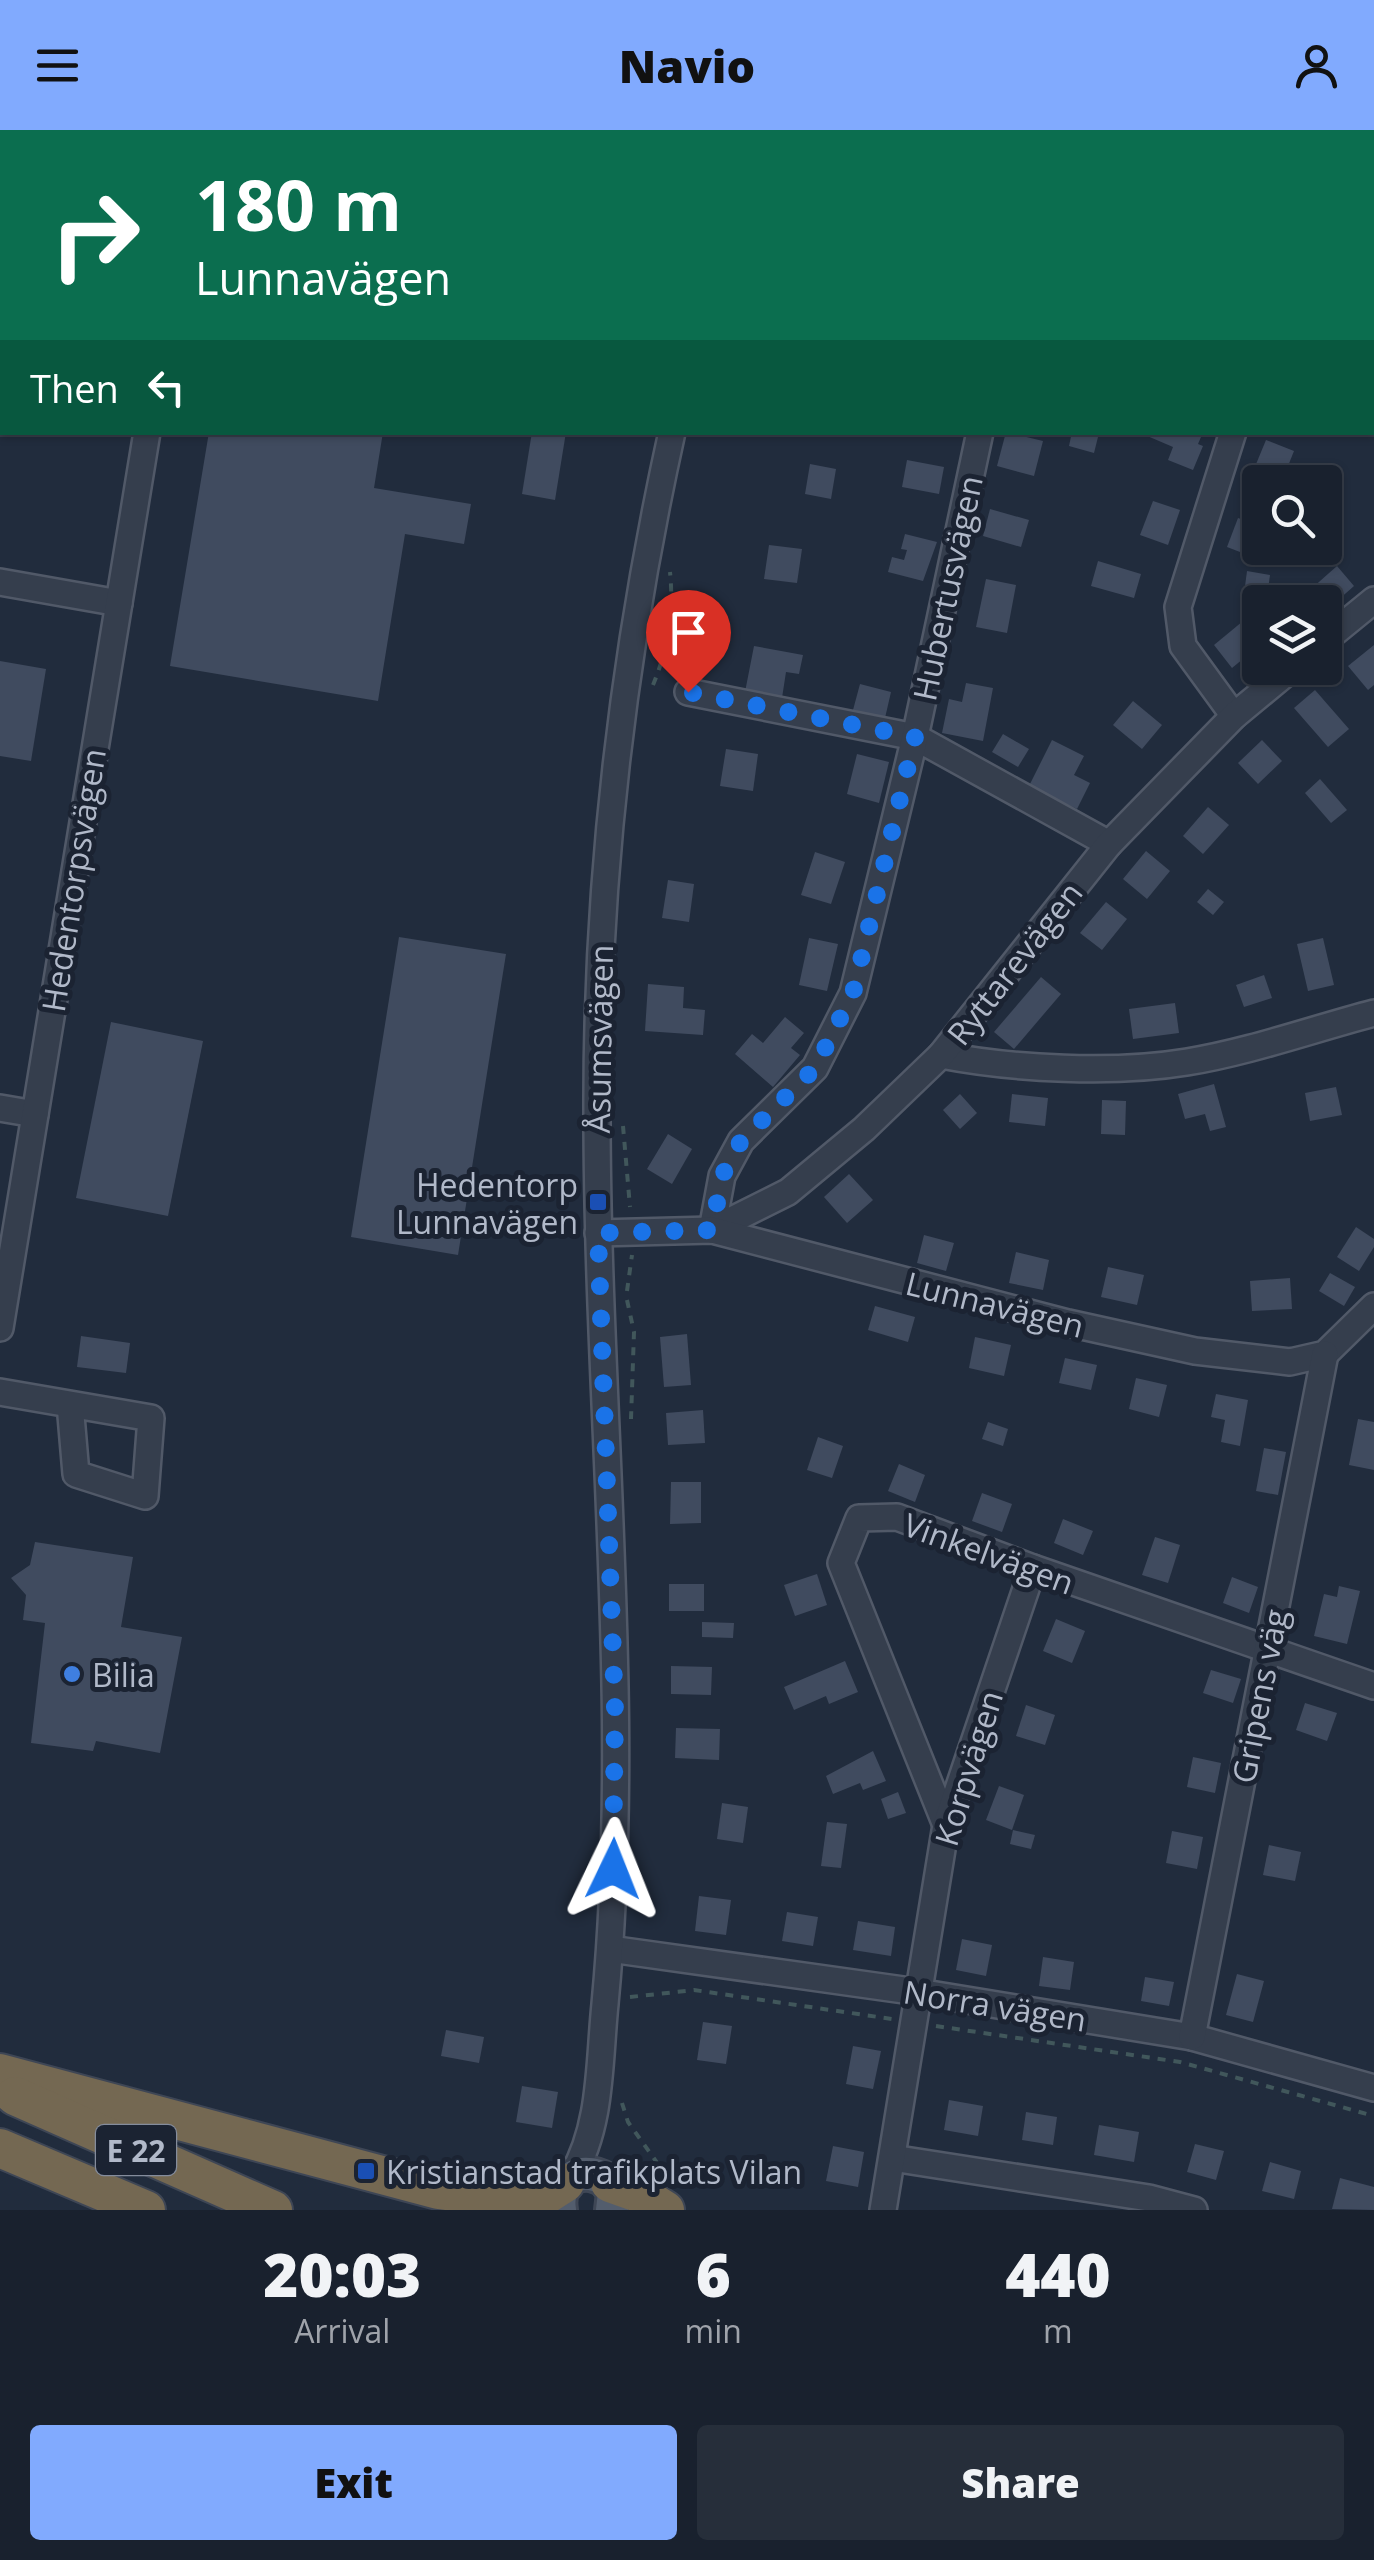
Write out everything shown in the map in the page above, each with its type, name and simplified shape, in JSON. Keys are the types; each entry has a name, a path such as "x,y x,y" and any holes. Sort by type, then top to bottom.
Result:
{"highway":[{"path":"0,2073 438,2190 528,2201 566,2189"},
{"name":"E 22","path":"0,2089 274,2210"},
{"path":"0,2151 87,2210"},
{"name":"E 22","path":"0,2151 146,2210"},
{"path":"609,2190 660,2206"}],"main road":[{"path":"566,2189 590,2172 609,2190"}],"street":[{"name":"Hedentorpsvägen","path":"0,1328 147,435"},
{"name":"Åsumsvägen","path":"566,2189 593,2129 621,1950 598,1233 598,992 611,792 644,565 671,435"},
{"name":"Hubertusvägen","path":"712,1230 722,1176 741,1141 815,1068 853,993 915,737 979,435"},
{"path":"1232,435 1178,606 1184,646 1234,716"},
{"path":"0,582 119,603"},
{"path":"1342,626 1374,600"},
{"name":"Ryttarevägen","path":"712,1230 788,1192 864,1130 941,1054 1109,844 1234,716 1271,685"},
{"path":"688,692 915,737 1109,844"},
{"path":"941,1054 972,1060 1106,1069 1188,1062 1374,1013"},
{"path":"0,1108 35,1114"},
{"name":"Lunnavägen","path":"598,1233 712,1230 1050,1318 1195,1350 1290,1362 1324,1354"},
{"path":"1324,1354 1374,1306"},
{"name":"Gripens väg","path":"1192,2037 1324,1354"},
{"path":"0,1392 70,1404"},
{"name":"Vinkelvägen","path":"946,1825 841,1562 858,1518 897,1517 1374,1686"},
{"name":"Korpvägen","path":"884,2210 946,1825 1033,1568"},
{"name":"Norra vägen","path":"621,1950 918,1992 1192,2037 1374,2088"},
{"name":"Åsumsvägen","path":"593,2129 609,2190"},
{"path":"892,2158 1194,2210"}],"path":[{"path":"653,685 661,667 668,614 669,560"},
{"path":"624,1126 627,1191 635,1232 626,1294 632,1335 634,1409 629,1432"},
{"path":"621,1950 630,1996 694,1990 1180,2062 1374,2116"},
{"path":"621,2100 628,2122 665,2176 660,2206"}],"building":[{"path":"208,435 383,435 374,488 471,504 464,544 405,534 378,701 170,666"},
{"path":"532,435 566,435 555,500 522,494"},
{"path":"1005,435 1043,441 1034,476 997,466"},
{"path":"1071,435 1098,435 1094,453 1069,446"},
{"path":"1145,435 1201,437 1198,444 1203,446 1193,470 1168,460 1173,447"},
{"path":"1266,440 1294,451 1288,465 1256,465"},
{"path":"907,460 944,467 939,494 902,487"},
{"path":"810,464 836,469 831,499 805,494"},
{"path":"1153,501 1180,510 1168,545 1140,535"},
{"path":"990,509 1029,520 1021,547 983,536"},
{"path":"1238,518 1242,519 1242,553 1227,547"},
{"path":"905,534 937,542 923,581 888,572 892,557 904,560 907,550 901,549"},
{"path":"769,545 802,549 797,583 764,579"},
{"path":"1098,561 1141,574 1134,598 1091,586"},
{"path":"1337,566 1354,586 1342,597 1342,585 1316,585"},
{"path":"1247,571 1270,575 1269,585 1245,585"},
{"path":"986,579 1016,585 1007,633 976,627"},
{"path":"1242,622 1242,660 1232,668 1214,645"},
{"path":"1374,645 1374,685 1368,690 1348,666"},
{"path":"754,646 803,655 799,674 786,672 782,698 745,692"},
{"path":"0,661 46,669 31,761 0,756"},
{"path":"966,683 993,688 983,741 942,733 949,699 962,702"},
{"path":"860,684 891,692 885,718 853,710"},
{"path":"1315,690 1349,729 1328,747 1294,708"},
{"path":"1133,701 1162,725 1142,749 1113,725"},
{"path":"1003,734 1029,749 1018,767 992,752"},
{"path":"1052,740 1084,756 1074,775 1090,783 1077,809 1029,786"},
{"path":"1262,740 1282,761 1258,784 1238,763"},
{"path":"726,749 758,754 753,791 720,786"},
{"path":"857,754 889,762 879,803 847,794"},
{"path":"1320,779 1347,810 1331,823 1305,793"},
{"path":"1208,807 1229,825 1203,854 1183,836"},
{"path":"1146,851 1170,871 1147,899 1123,879"},
{"path":"815,852 845,862 831,904 801,895"},
{"path":"668,880 694,884 689,922 662,918"},
{"path":"1208,889 1224,902 1213,915 1197,902"},
{"path":"1106,902 1127,919 1102,950 1080,933"},
{"path":"399,937 506,954 458,1255 351,1237"},
{"path":"809,938 838,944 827,991 799,985"},
{"path":"1323,938 1334,985 1308,991 1297,944"},
{"path":"1264,975 1272,998 1244,1007 1236,985"},
{"path":"1041,977 1061,994 1014,1049 994,1032"},
{"path":"648,984 684,987 683,1008 705,1010 703,1035 645,1031"},
{"path":"1175,1003 1179,1033 1133,1039 1129,1009"},
{"path":"785,1017 804,1033 791,1048 800,1055 773,1087 735,1054 752,1034 763,1043"},
{"path":"111,1022 203,1041 168,1216 76,1198"},
{"path":"1214,1084 1226,1127 1210,1131 1205,1114 1185,1119 1178,1094"},
{"path":"1336,1087 1342,1115 1310,1121 1305,1093"},
{"path":"960,1094 977,1113 960,1129 943,1110"},
{"path":"1012,1094 1048,1098 1045,1126 1009,1122"},
{"path":"1102,1100 1126,1101 1125,1135 1101,1134"},
{"path":"668,1134 692,1149 672,1184 647,1169"},
{"path":"849,1174 873,1200 847,1223 824,1197"},
{"path":"1356,1227 1374,1239 1374,1247 1359,1271 1337,1257"},
{"path":"924,1235 954,1243 946,1271 917,1263"},
{"path":"1016,1252 1049,1260 1043,1290 1009,1283"},
{"path":"1108,1267 1144,1275 1137,1305 1101,1297"},
{"path":"1330,1273 1355,1287 1344,1306 1319,1291"},
{"path":"1290,1278 1292,1309 1252,1311 1250,1281"},
{"path":"875,1306 915,1317 908,1342 868,1330"},
{"path":"687,1334 691,1385 664,1387 660,1337"},
{"path":"81,1336 130,1343 126,1373 77,1367"},
{"path":"975,1337 1011,1345 1004,1376 969,1368"},
{"path":"1065,1358 1097,1365 1091,1390 1059,1383"},
{"path":"1136,1378 1167,1385 1159,1417 1129,1409"},
{"path":"1216,1394 1248,1400 1240,1446 1221,1442 1225,1420 1211,1417"},
{"path":"703,1410 705,1443 668,1445 666,1413"},
{"path":"1358,1419 1374,1422 1374,1470 1349,1465"},
{"path":"988,1422 1008,1429 1003,1446 982,1439"},
{"path":"818,1437 843,1446 832,1478 807,1470"},
{"path":"1264,1448 1286,1452 1278,1495 1256,1491"},
{"path":"899,1464 925,1475 915,1502 888,1491"},
{"path":"671,1482 701,1482 701,1523 670,1524"},
{"path":"982,1493 1012,1504 1002,1532 972,1521"},
{"path":"1063,1519 1093,1531 1083,1555 1054,1543"},
{"path":"1155,1537 1180,1545 1168,1583 1142,1575"},
{"path":"35,1542 133,1557 121,1627 182,1637 160,1753 96,1741 93,1751 31,1743 45,1623 23,1620 26,1595 11,1578 30,1565"},
{"path":"817,1574 827,1605 795,1616 784,1585"},
{"path":"1232,1577 1258,1587 1249,1613 1223,1603"},
{"path":"669,1584 704,1584 704,1611 669,1611"},
{"path":"1339,1586 1360,1591 1347,1644 1314,1636 1324,1594 1337,1597"},
{"path":"1056,1619 1085,1631 1072,1663 1043,1651"},
{"path":"702,1622 734,1623 733,1638 702,1637"},
{"path":"845,1661 858,1692 829,1704 826,1696 794,1710 784,1687"},
{"path":"671,1666 712,1667 711,1695 671,1694"},
{"path":"1211,1670 1241,1679 1233,1703 1203,1693"},
{"path":"1305,1703 1337,1713 1327,1741 1296,1730"},
{"path":"1026,1705 1055,1715 1045,1745 1016,1736"},
{"path":"676,1728 720,1729 719,1760 675,1758"},
{"path":"873,1751 886,1781 863,1790 860,1783 833,1794 826,1776"},
{"path":"1193,1757 1221,1763 1215,1793 1187,1787"},
{"path":"999,1786 1024,1795 1012,1830 986,1820"},
{"path":"898,1792 906,1813 888,1819 881,1799"},
{"path":"722,1803 748,1807 743,1843 717,1839"},
{"path":"827,1822 847,1824 841,1868 821,1866"},
{"path":"1013,1830 1035,1835 1031,1849 1010,1844"},
{"path":"1172,1831 1203,1837 1197,1869 1166,1863"},
{"path":"1269,1845 1301,1852 1295,1881 1263,1875"},
{"path":"699,1896 731,1900 726,1935 695,1931"},
{"path":"787,1912 818,1917 813,1946 782,1941"},
{"path":"858,1921 895,1927 891,1956 853,1950"},
{"path":"962,1939 992,1945 986,1976 956,1970"},
{"path":"1043,1957 1074,1962 1070,1990 1039,1986"},
{"path":"1237,1974 1264,1981 1253,2022 1226,2015"},
{"path":"1145,1977 1174,1982 1169,2006 1141,2001"},
{"path":"703,2022 732,2026 726,2064 697,2060"},
{"path":"446,2030 484,2037 479,2063 441,2056"},
{"path":"853,2046 881,2051 873,2089 846,2084"},
{"path":"522,2086 558,2092 552,2128 516,2122"},
{"path":"949,2100 983,2106 978,2136 944,2130"},
{"path":"1026,2112 1057,2117 1053,2145 1022,2140"},
{"path":"1099,2125 1139,2132 1134,2162 1094,2155"},
{"path":"1195,2144 1224,2151 1216,2180 1187,2172"},
{"path":"833,2146 864,2152 858,2187 826,2181"},
{"path":"1270,2162 1301,2171 1294,2199 1262,2191"},
{"path":"1340,2178 1374,2187 1374,2210 1332,2209"}],"place":[{"name":"Hedentorp Lunnavägen","path":"598,1202"},
{"name":"Bilia","path":"72,1674"},
{"name":"Kristianstad trafikplats Vilan","path":"366,2171"}],"route":[{"path":"613,1869 615,1710 598,1233 712,1230 722,1176 741,1141 815,1068 853,993 915,737 688,692"}]}
